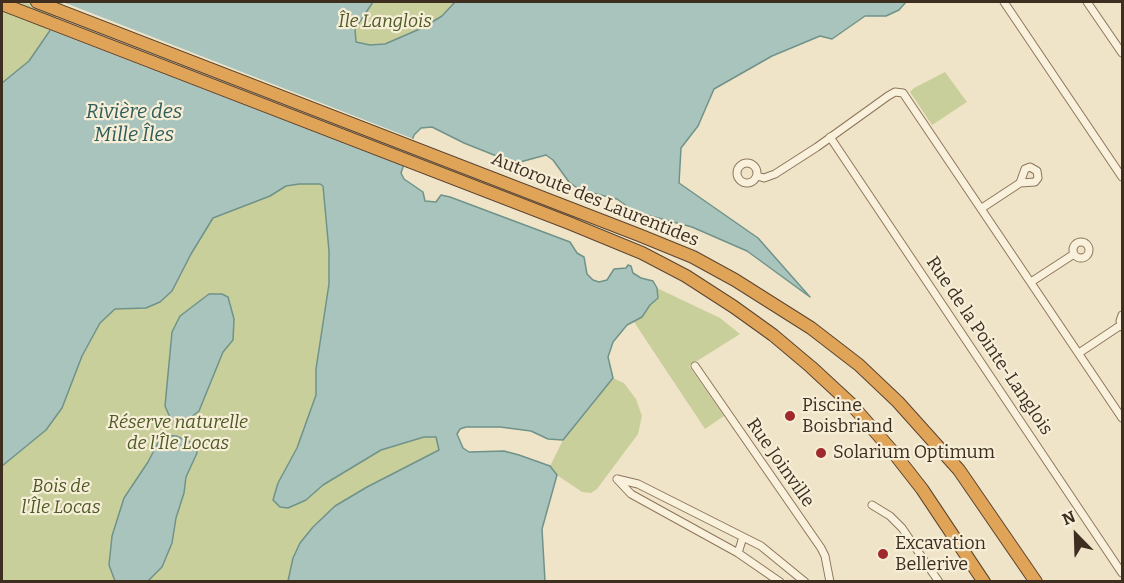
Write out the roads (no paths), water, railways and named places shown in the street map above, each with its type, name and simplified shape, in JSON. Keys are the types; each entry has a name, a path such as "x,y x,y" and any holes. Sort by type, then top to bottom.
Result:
{"highway":[{"name":"Autoroute des Laurentides","path":"37,2 683,253 742,283 803,322 869,374 928,433 968,482 1036,582"},
{"name":"Autoroute des Laurentides","path":"2,4 648,255 703,287 756,322 826,380 876,431 922,489 984,582"}],"street":[{"path":"1004,2 1122,177"},
{"path":"1087,2 1122,53"},
{"path":"757,176 764,178 775,174 891,94 903,93 1122,418"},
{"name":"Rue de la Pointe-Langlois","path":"830,137 1122,573"},
{"path":"981,208 1020,183"},
{"path":"1031,282 1074,254"},
{"path":"1079,353 1122,326 1120,321 1122,315"},
{"name":"Rue Joinville","path":"695,366 821,548 825,556 830,582"},
{"path":"780,582 738,553 631,494 617,479 638,484 761,546 805,582"},
{"path":"872,505 902,528 939,582"},
{"path":"738,553 743,537"}],"water":[{"name":"Rivière des Mille Îles","path":"67,2 373,2 355,29 356,42 370,45 385,44 422,28 442,16 455,2 906,2 899,10 886,16 865,16 832,39 820,36 772,56 714,89 698,126 681,148 679,183 758,238 810,297 747,251 692,227 647,215 644,219 635,216 635,212 617,199 580,190 569,182 553,160 546,155 520,162 504,159 432,127 421,128 414,135 401,173 404,179 423,192 425,201 436,202 441,195 450,197 570,242 577,253 584,257 587,274 599,282 607,280 614,269 631,266 633,273 653,281 657,288 658,298 642,317 627,325 613,342 608,357 613,378 563,440 548,439 531,431 500,427 466,427 460,429 457,434 463,448 469,452 504,451 550,466 557,475 542,529 545,581 288,581 293,558 300,543 335,506 439,450 436,437 424,437 381,450 323,485 306,500 288,508 280,507 273,500 278,483 297,448 316,395 316,369 329,284 329,251 323,186 320,184 286,186 270,196 213,218 172,291 160,302 146,308 115,309 100,323 82,356 62,408 46,430 2,466 2,83 29,61"},
{"path":"209,294 222,294 228,297 234,319 233,340 223,352 199,411 185,422 171,420 165,406 172,332 180,316"},
{"path":"162,435 176,436 195,444 197,453 186,477 172,543 162,567 148,581 115,581 109,565 112,536 124,498 148,462"}],"place":[{"name":"Piscine Boisbriand","path":"790,416"},
{"name":"Solarium Optimum","path":"821,453"},
{"name":"Excavation Bellerive","path":"883,554"}],"park label":[{"name":"Île Langlois","path":"385,22"},
{"name":"Réserve naturelle de l'Île Locas","path":"178,433"},
{"name":"Bois de l'Île Locas","path":"61,497"}]}
